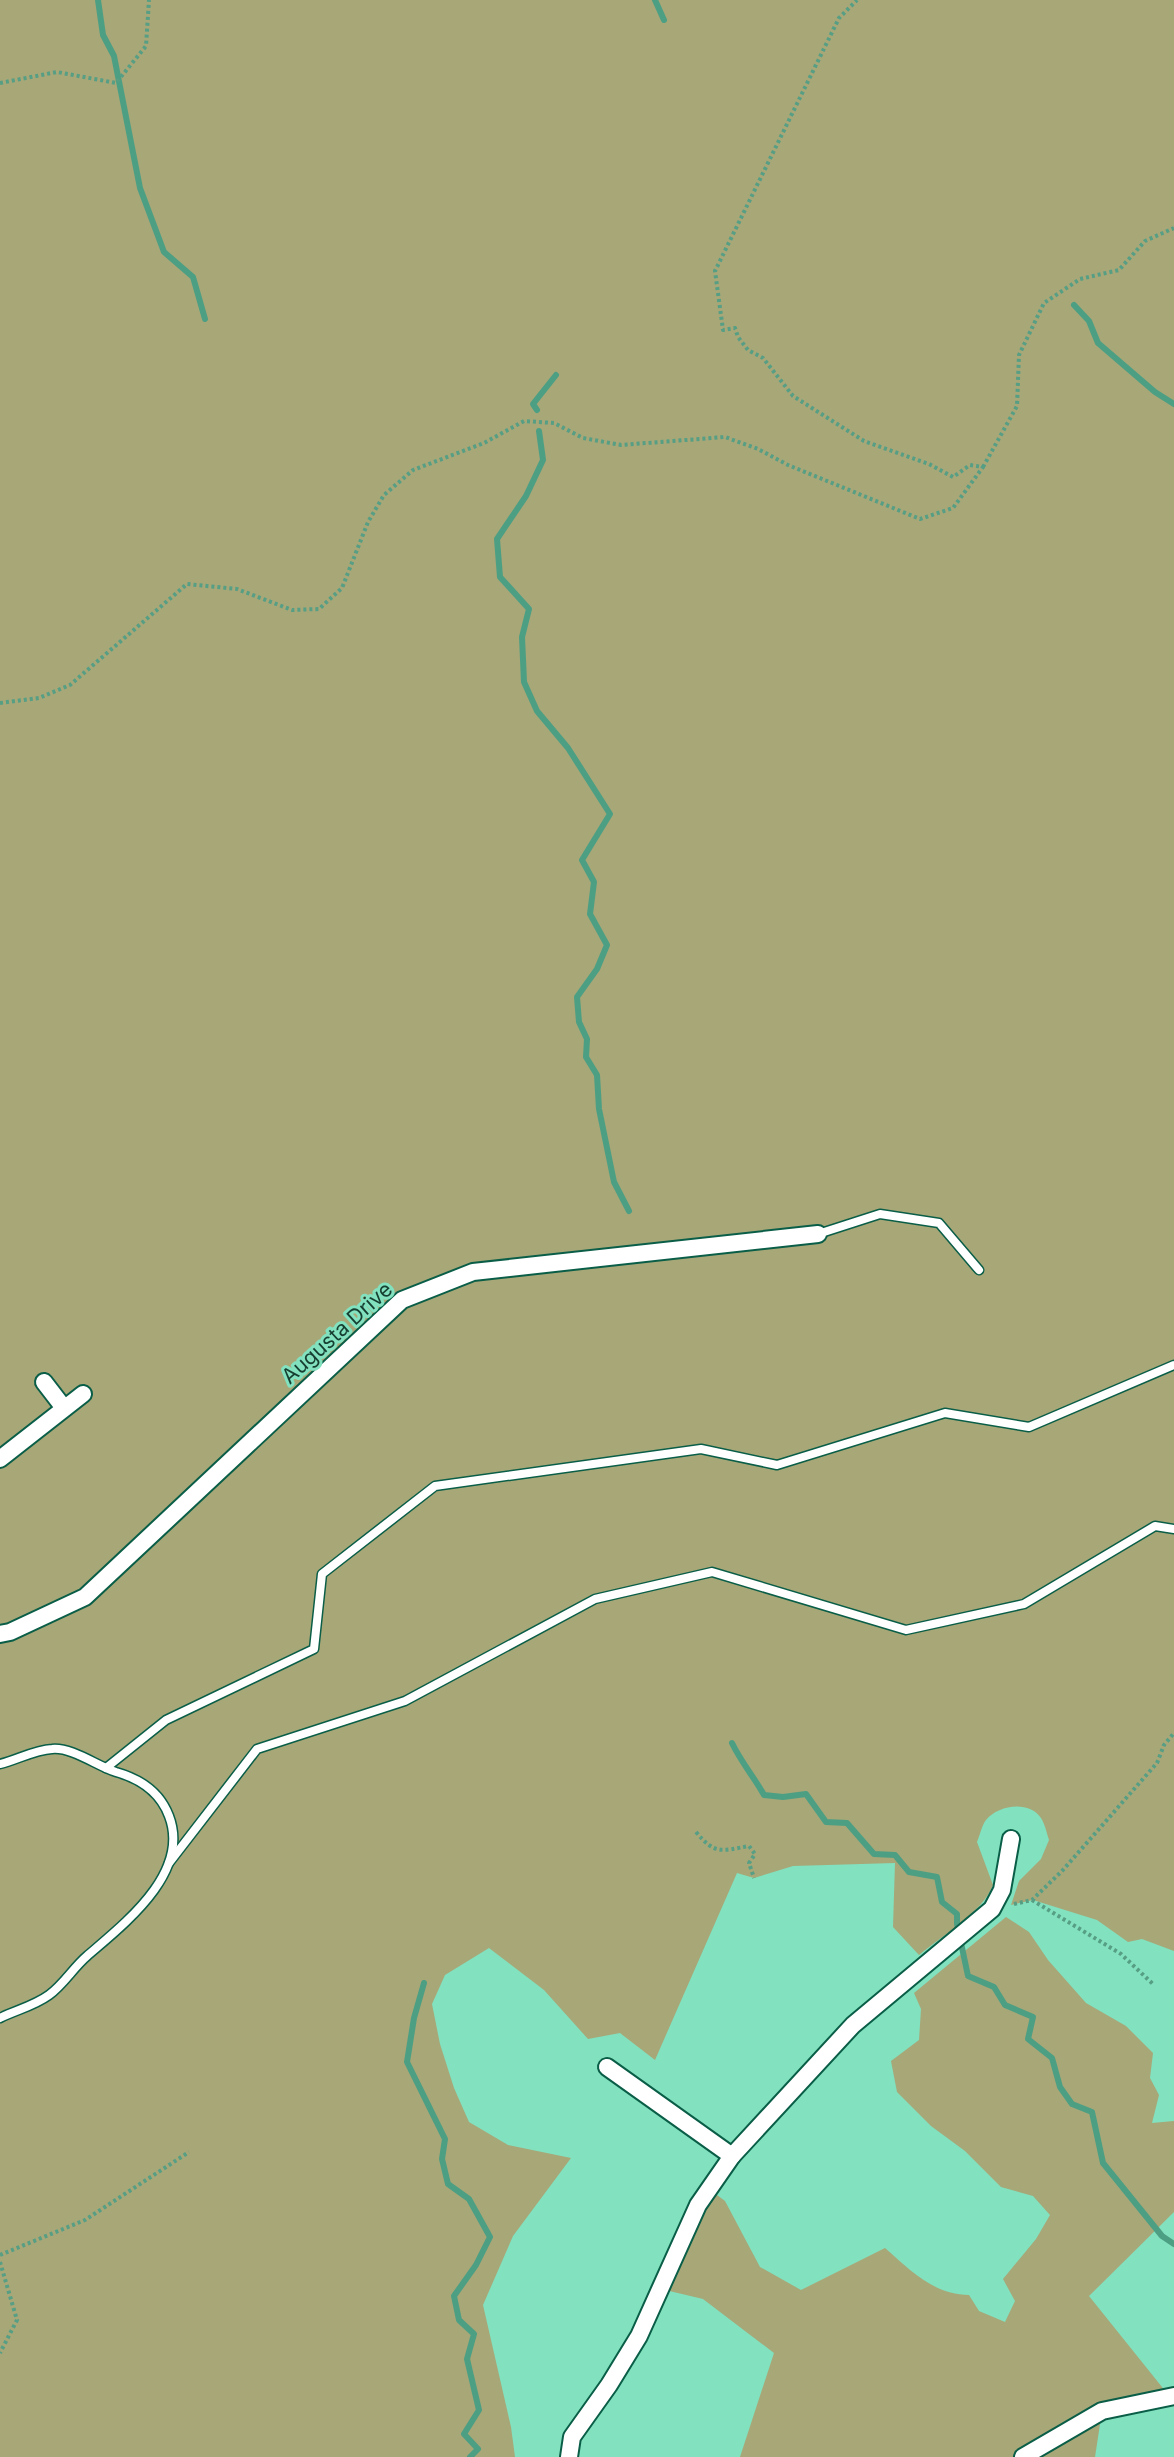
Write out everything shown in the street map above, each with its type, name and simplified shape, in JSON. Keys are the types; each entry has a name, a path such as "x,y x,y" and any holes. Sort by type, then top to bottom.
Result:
{"street":[{"name":"Augusta Drive","path":"0,1634 10,1632 85,1597 402,1300 473,1272 818,1234"},
{"path":"44,1382 64,1408"},
{"path":"0,1459 83,1394"},
{"path":"569,2457 572,2437 609,2385 639,2336 698,2205 732,2156 853,2025 992,1909 1002,1890 1011,1839"},
{"path":"608,2067 732,2156"},
{"path":"1023,2457 1102,2411 1174,2396"}],"lane":[{"path":"818,1234 880,1214 939,1223 979,1270"},
{"path":"106,1768 166,1720 314,1649 321,1574 435,1486 701,1449 777,1465 945,1413 1029,1427 1174,1365"},
{"path":"0,2018 27,2008 62,1984 87,1957 109,1940 144,1905 169,1863 257,1749 405,1701 595,1599 712,1572 906,1630 1024,1604 1155,1526 1174,1529"},
{"path":"0,1764 55,1749 148,1786 160,1798 174,1827 174,1843 169,1863"}],"path":[{"path":"0,83 57,72 116,83 146,46 149,0"},
{"path":"857,0 839,18 715,271 723,330 735,328 738,338 748,350 763,358 793,396 864,441 892,449 929,464 953,477 970,465 983,467"},
{"path":"0,703 39,698 70,685 187,584 237,589 292,610 319,609 342,588 368,522 384,495 413,470 447,455 484,443 524,421 554,423 583,438 621,445 725,437 758,448 788,465 920,519 953,508 983,467 1017,406 1019,355 1044,303 1080,279 1119,270 1145,242 1174,228"},
{"path":"997,1901 1011,1905 1032,1900 1062,1871 1157,1763 1164,1745 1174,1733"},
{"path":"696,1832 709,1847 720,1850 748,1846 755,1854 749,1863 754,1878"},
{"path":"1032,1900 1121,1953 1154,1985"},
{"path":"0,2255 85,2220 189,2152"},
{"path":"0,2262 16,2320 0,2353"}],"green space":[{"path":"0,0 1174,0 1174,1951 1142,1939 1128,1942 1097,1920 1033,1900 1011,1905 1019,1881 1041,1859 1049,1840 1042,1820 1036,1812 1014,1807 991,1815 982,1827 977,1842 993,1885 988,1895 961,1923 919,1955 893,1927 895,1863 793,1866 754,1878 737,1873 655,2060 620,2033 588,2039 544,1990 489,1948 445,1975 432,2004 440,2044 454,2088 469,2122 508,2145 571,2158 513,2236 483,2305 511,2427 515,2457 0,2457"},
{"path":"1006,1917 1029,1932 1048,1960 1086,2003 1126,2026 1153,2053 1150,2078 1159,2095 1152,2123 1174,2121 1174,2212 1089,2296 1170,2397 1102,2411 1095,2457 740,2457 774,2353 703,2299 661,2289 709,2189 725,2201 760,2267 801,2290 885,2248 923,2280 945,2291 969,2295 979,2311 1005,2322 1015,2301 1003,2279 1036,2239 1050,2215 1033,2196 1001,2187 965,2151 931,2126 897,2092 891,2061 919,2040 921,2009 914,1993"}],"waterway":[{"path":"98,0 103,35 114,56 140,188 164,252 193,277 205,319"},
{"path":"655,0 664,20"},
{"path":"1074,305 1089,321 1098,343 1155,392 1174,404"},
{"path":"537,410 533,404 556,375"},
{"path":"539,431 543,460 526,496 497,539 500,577 529,609 522,637 524,682 537,711 568,748 610,814 582,860 594,882 590,914 607,945 597,969 577,997 579,1022 587,1039 586,1057 597,1075 599,1109 614,1182 629,1211"},
{"path":"732,1743 764,1795 783,1797 806,1794 826,1822 847,1823 874,1854 895,1855 909,1872 937,1877 942,1902 957,1914 968,1976 994,1987 1005,2005 1033,2017 1028,2039 1052,2058 1060,2087 1072,2104 1092,2112 1103,2163 1162,2236 1174,2244"},
{"path":"424,1983 414,2018 407,2062 445,2139 442,2159 448,2184 469,2199 490,2237 476,2265 454,2296 459,2320 474,2334 467,2359 479,2410 464,2434 478,2449 470,2457"}]}
